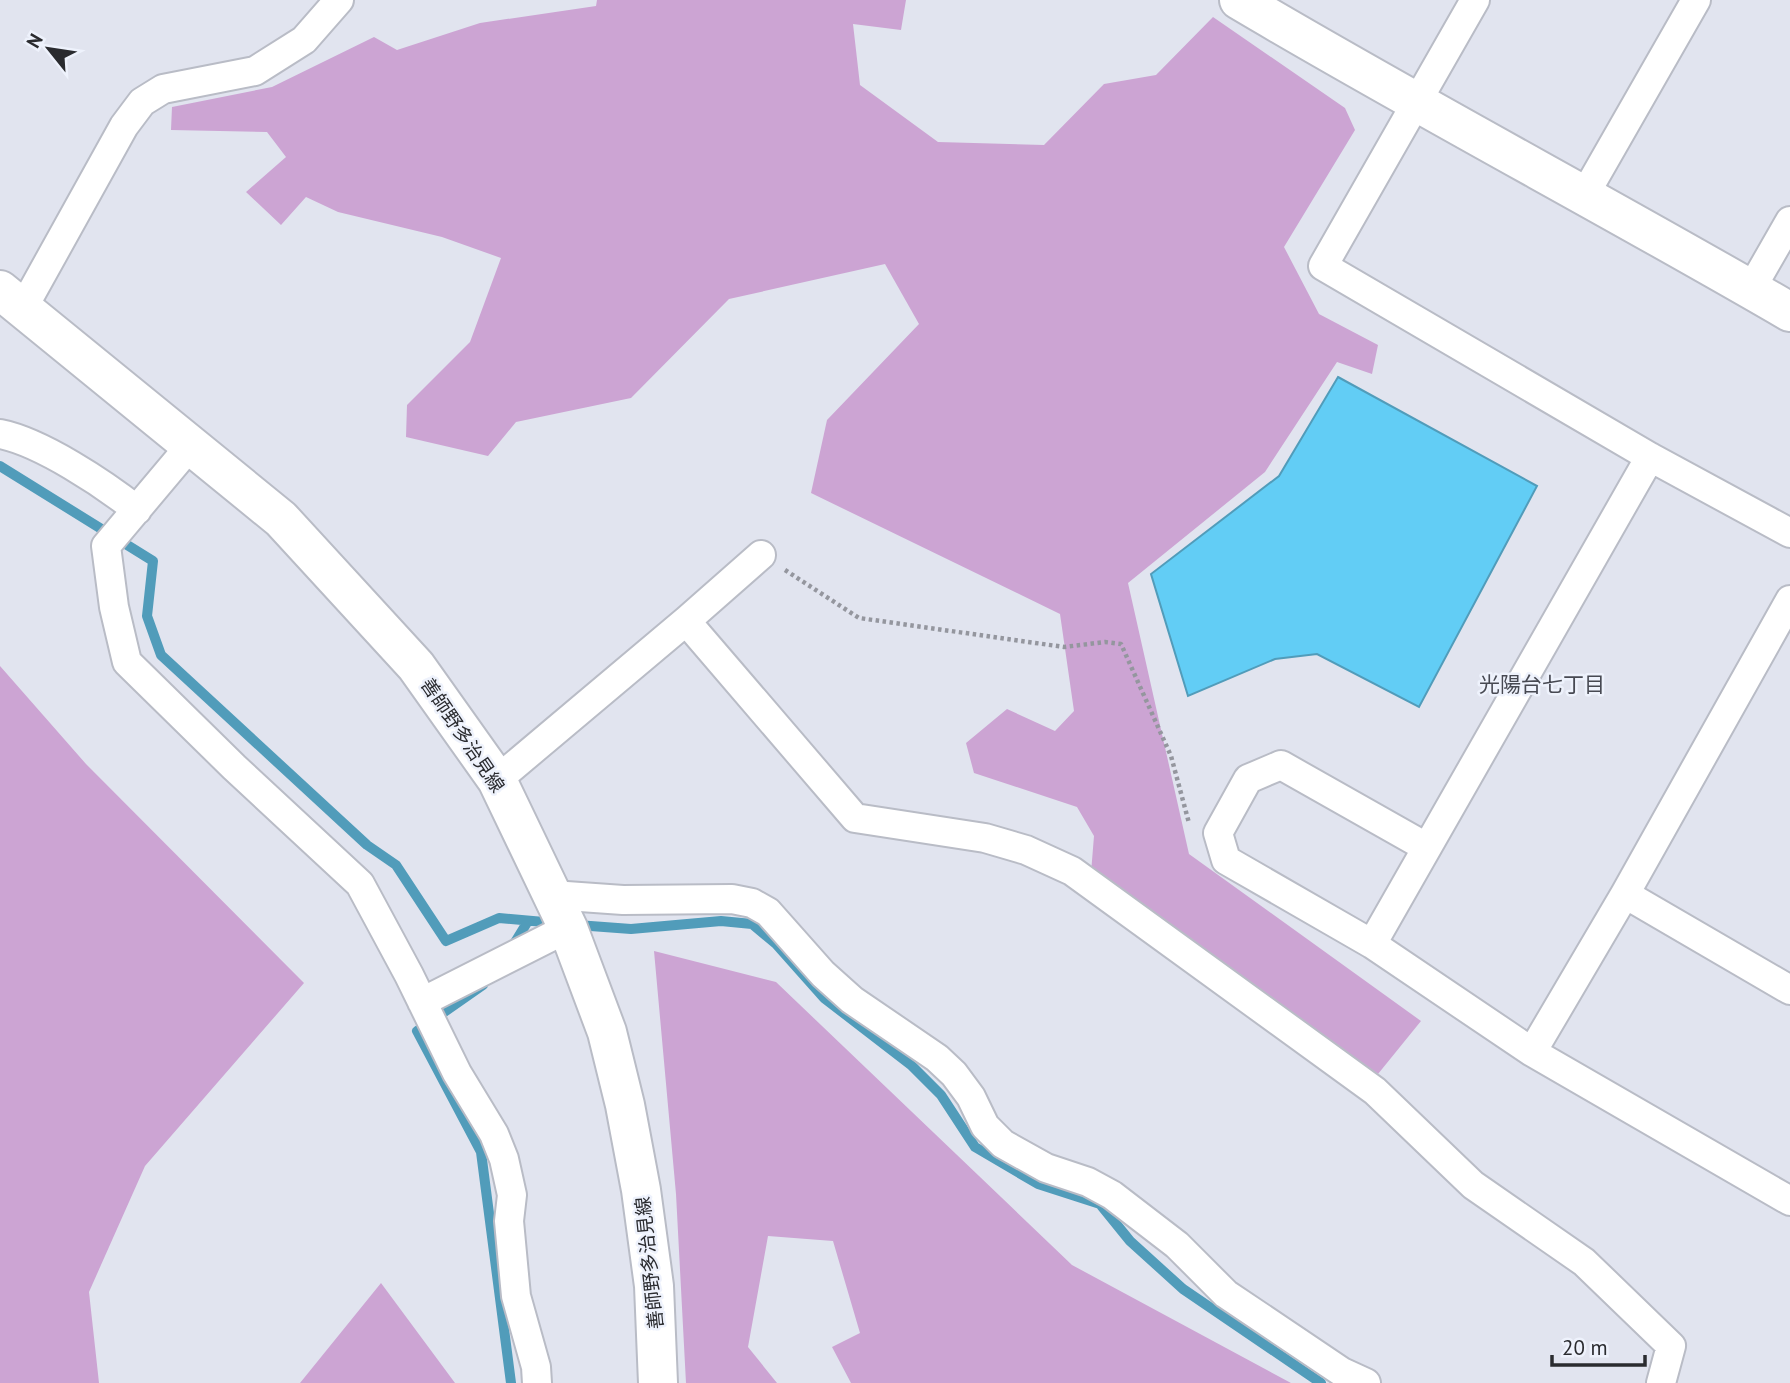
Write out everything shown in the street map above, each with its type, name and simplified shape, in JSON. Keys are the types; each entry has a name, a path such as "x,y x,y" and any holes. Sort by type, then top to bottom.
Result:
{"main road":[{"path":"1239,0 1416,103 1585,194 1790,312"},
{"name":"善師野多治見線","path":"11,299 281,519 416,666 497,780 554,921 607,1032 625,1105 641,1190 654,1286 658,1383"}],"street":[{"path":"11,299 142,102 163,89 255,71 304,40 339,0"},
{"path":"1475,0 1323,266 1650,457 1790,533"},
{"path":"1585,194 1696,0"},
{"path":"1751,289 1790,221"},
{"path":"0,434 11,436 40,450 93,479 132,515"},
{"path":"190,446 106,546 114,607 127,662 233,767 360,884 457,1073 494,1133 504,1159 512,1195 509,1221 516,1296 536,1367 537,1383"},
{"path":"1372,944 1650,457"},
{"path":"497,780 761,555"},
{"path":"1532,1052 1625,894 1790,600"},
{"path":"686,621 855,818 985,838 1026,850 1072,871 1375,1091 1473,1185 1584,1262 1671,1346 1661,1383"},
{"path":"1426,847 1281,765 1248,779 1218,833 1226,859 1372,944 1532,1052 1790,1201"},
{"path":"1625,894 1789,988"},
{"path":"422,1002 478,975 554,921 623,900 732,899 752,903 768,912 823,974 852,1000 937,1058 954,1074 971,1097 985,1126 1003,1144 1046,1168 1088,1182 1112,1195 1177,1245 1226,1294 1342,1372 1366,1383"}],"path":[{"path":"761,555 859,618 1064,647 1105,642 1121,644 1171,756 1194,841 1218,833"}],"shaded area":[{"path":"597,0 906,0 901,30 853,24 860,85 938,142 1044,145 1104,84 1156,75 1213,17 1345,108 1355,130 1284,247 1319,314 1378,345 1372,374 1337,362 1265,472 1128,583 1189,854 1421,1021 1378,1074 1091,873 1094,836 1077,807 974,773 966,743 1007,709 1055,731 1074,711 1060,614 811,493 827,420 919,324 885,264 729,299 631,398 516,422 488,456 406,437 407,405 470,342 501,258 442,237 338,212 306,197 281,225 246,192 286,157 267,132 171,130 172,107 272,87 374,37 397,50 480,23 596,6"},
{"path":"0,666 86,764 304,983 145,1166 89,1292 99,1383 0,1383"},
{"path":"654,951 776,982 1072,1265 1291,1383 851,1383 832,1347 860,1333 833,1241 768,1236 748,1347 777,1383 686,1383 676,1194"},
{"path":"381,1283 455,1383 300,1383"}],"water":[{"path":"1338,377 1537,486 1419,707 1317,654 1275,659 1188,696 1151,574 1279,476"}],"waterway":[{"path":"0,466 153,561 147,616 161,655 367,845 396,865 446,941 499,918 555,923"},
{"path":"511,949 528,921"},
{"path":"577,925 631,929 721,921 752,924 776,944 824,998 911,1065 941,1095 975,1147 1038,1184 1100,1204 1130,1241 1183,1289 1321,1383"},
{"path":"483,985 417,1031 481,1152 511,1383"}],"district":[{"name":"光陽台七丁目","path":"1542,684"}]}
